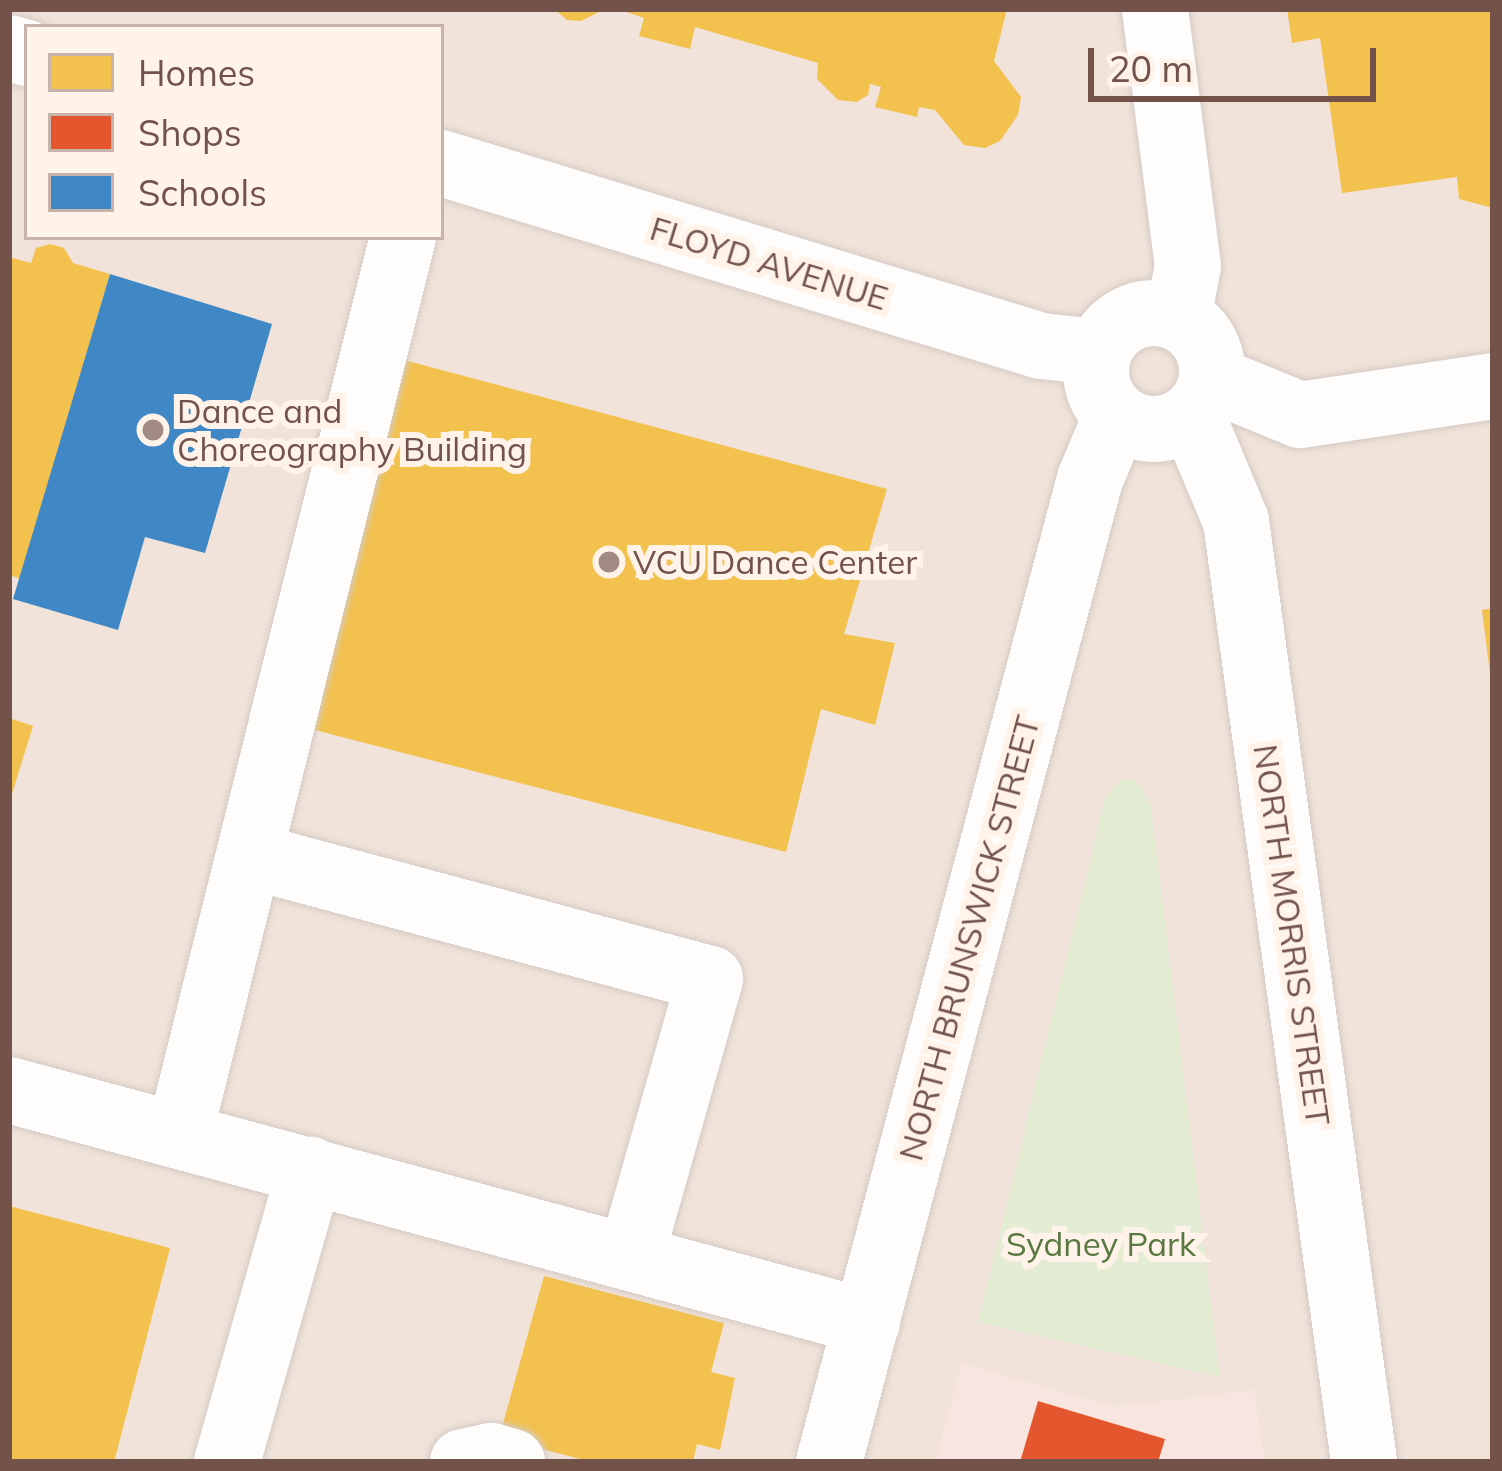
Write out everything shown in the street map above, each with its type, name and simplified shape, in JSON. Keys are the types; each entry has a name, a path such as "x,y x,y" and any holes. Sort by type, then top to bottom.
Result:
{"street":[{"path":"1155,9 1188,266 1178,318"},
{"name":"FLOYD AVENUE","path":"444,164 1041,346 1098,352"},
{"path":"179,1136 403,240"},
{"path":"1202,398 1205,343 1178,318 1140,314 1108,334 1098,352 1096,386 1116,417 1154,430 1202,398 1300,415 1493,386"},
{"name":"NORTH MORRIS STREET","path":"1202,398 1236,521 1364,1462"},
{"name":"NORTH BRUNSWICK STREET","path":"829,1462 1090,479 1116,417"},
{"path":"251,856 710,979 631,1257"},
{"path":"9,1090 867,1322"},
{"path":"227,1462 310,1171"},
{"path":"463,1462 491,1456 512,1462"}],"shaded area":[{"path":"9,9 1493,9 1493,1462 9,1462"},
{"path":"962,1363 1114,1407 1254,1390 1265,1462 935,1462"}],"green space":[{"name":"Sydney Park","path":"1122,778 1138,782 1151,806 1220,1377 978,1322 1105,799"}],"building: Homes":[{"path":"554,9 605,9 581,21 567,20"},
{"path":"618,9 1007,9 994,61 1021,97 1018,115 1000,141 985,148 964,145 935,110 919,107 917,117 875,107 881,87 870,84 868,95 857,102 838,100 817,79 818,63 695,27 690,49 639,36 644,18"},
{"path":"1287,9 1493,9 1493,208 1459,199 1457,177 1342,193 1320,38 1292,43"},
{"path":"50,244 64,248 73,263 110,274 21,579 9,575 9,257 31,263 36,248"},
{"name":"VCU Dance Center","path":"404,360 887,489 844,634 895,643 875,725 821,709 786,852 311,729"},
{"path":"1493,608 1493,674 1490,674 1482,610"},
{"path":"9,718 33,726 10,800 9,800"},
{"path":"9,1206 170,1248 114,1462 9,1462"},
{"path":"544,1276 724,1323 711,1372 735,1378 720,1450 697,1444 693,1462 592,1462 499,1438"}],"building: Shops":[{"path":"1038,1401 1165,1439 1158,1462 1020,1462"}],"building: Schools":[{"name":"Dance and Choreography Building","path":"110,274 272,324 205,553 145,537 118,630 13,599"}],"place":[{"name":"Dance and Choreography Building","path":"153,430"},
{"name":"VCU Dance Center","path":"609,562"}]}
